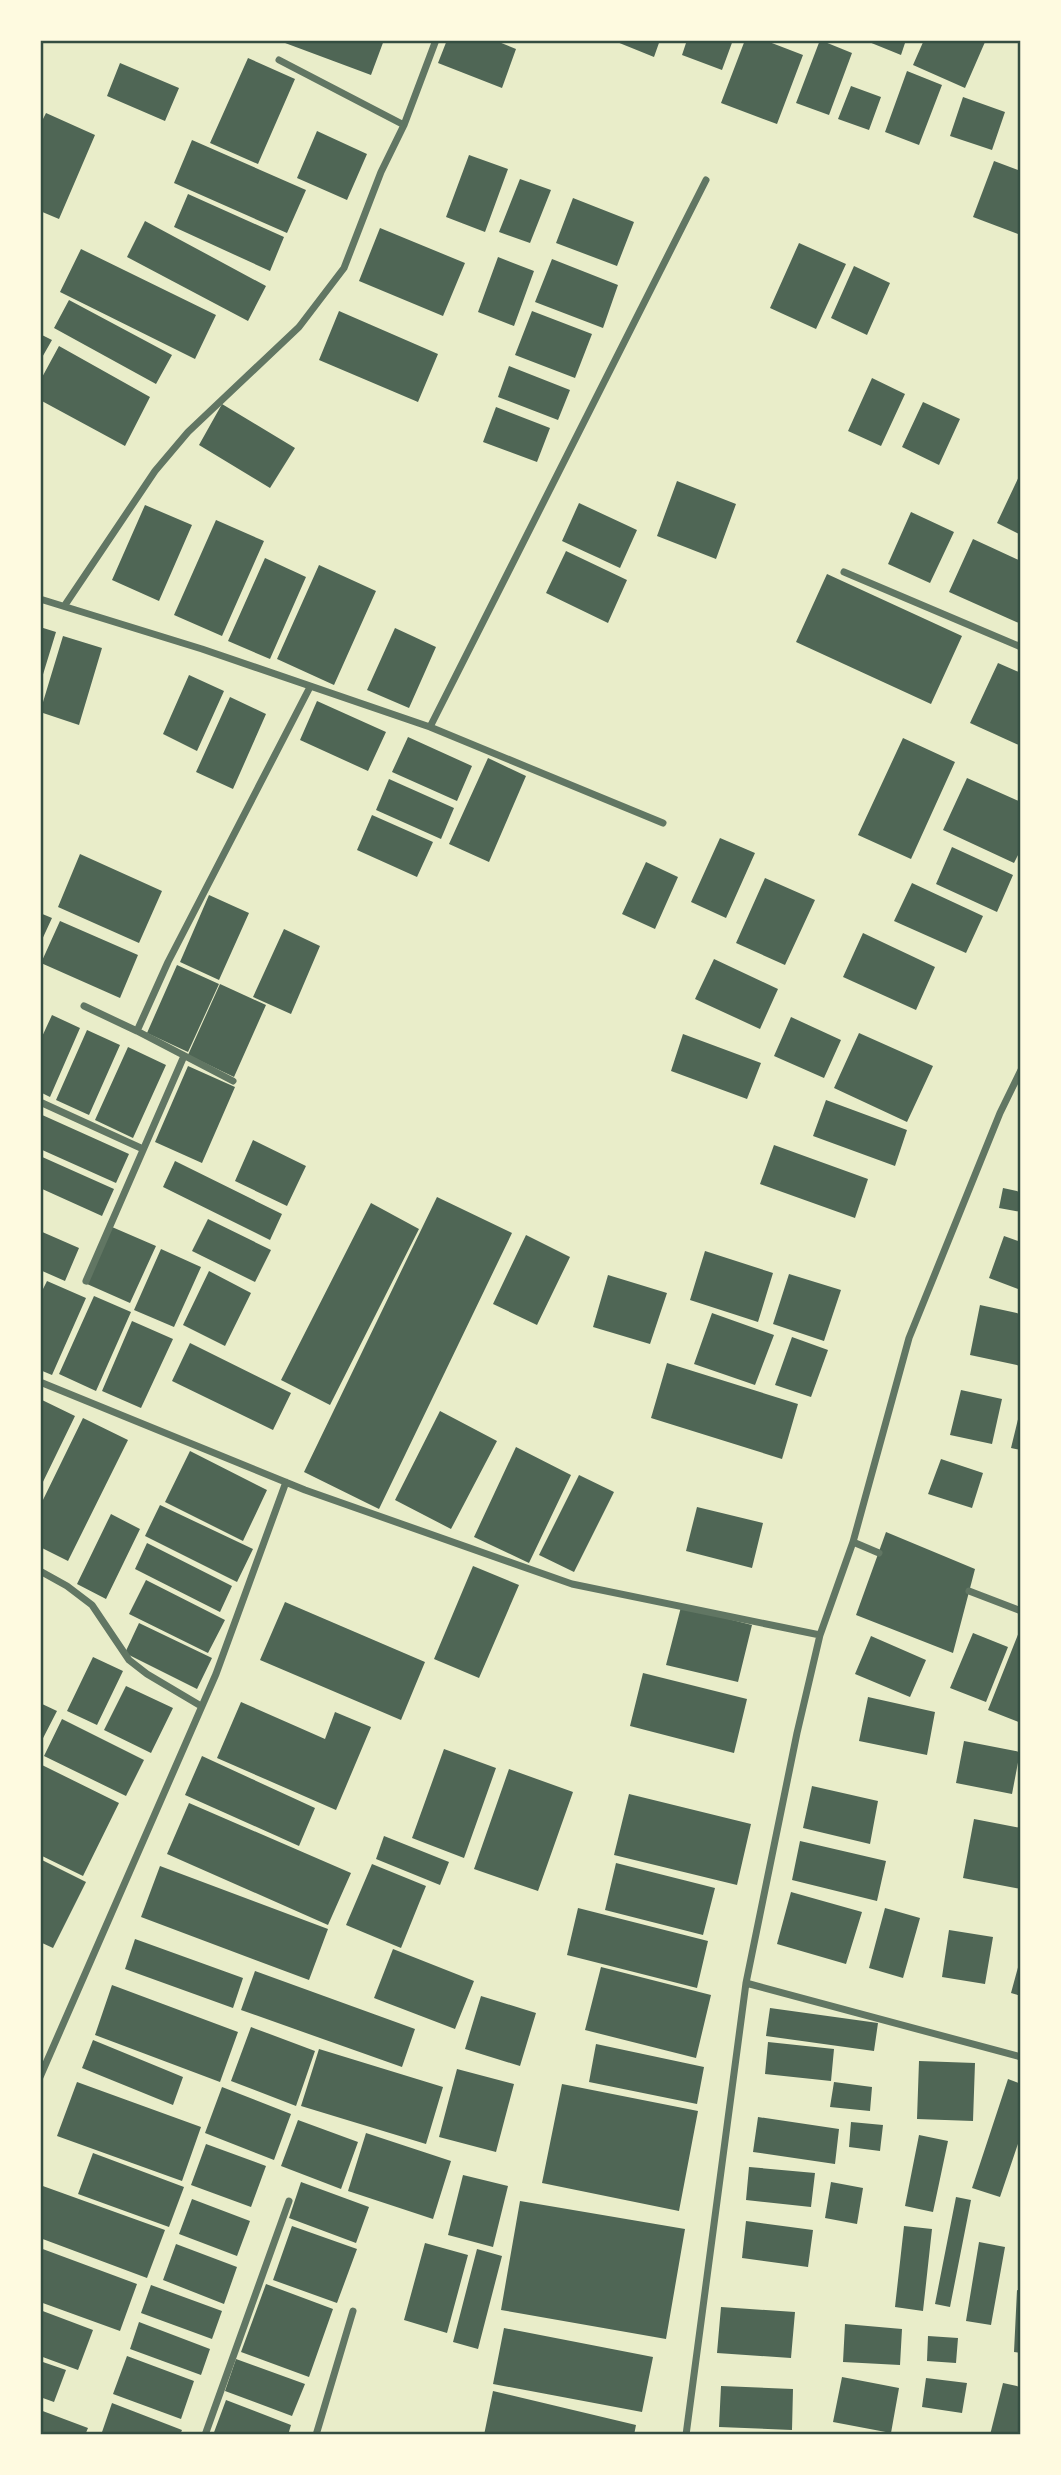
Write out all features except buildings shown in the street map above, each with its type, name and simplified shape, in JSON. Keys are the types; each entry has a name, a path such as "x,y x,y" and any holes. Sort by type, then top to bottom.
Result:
{"street":[{"path":"65,605 155,471 188,432 299,327 344,268 381,172 404,125 436,40"},
{"path":"279,60 404,125"},
{"path":"430,727 706,180"},
{"path":"844,572 1021,647"},
{"path":"40,599 430,727 663,823"},
{"path":"136,1031 168,962 310,687"},
{"path":"83,1006 233,1081"},
{"path":"86,1281 184,1056"},
{"path":"686,2435 746,1983 797,1733 820,1635 853,1542 909,1338 1000,1113 1021,1070"},
{"path":"40,1102 143,1149"},
{"path":"40,1382 286,1482 572,1584 820,1635"},
{"path":"40,2077 216,1674 286,1482"},
{"path":"853,1542 878,1553"},
{"path":"40,1571 67,1586 92,1605 129,1660 201,1706"},
{"path":"969,1591 1021,1611"},
{"path":"746,1983 1021,2057"},
{"path":"205,2435 289,2201"},
{"path":"316,2435 353,2311"}]}
